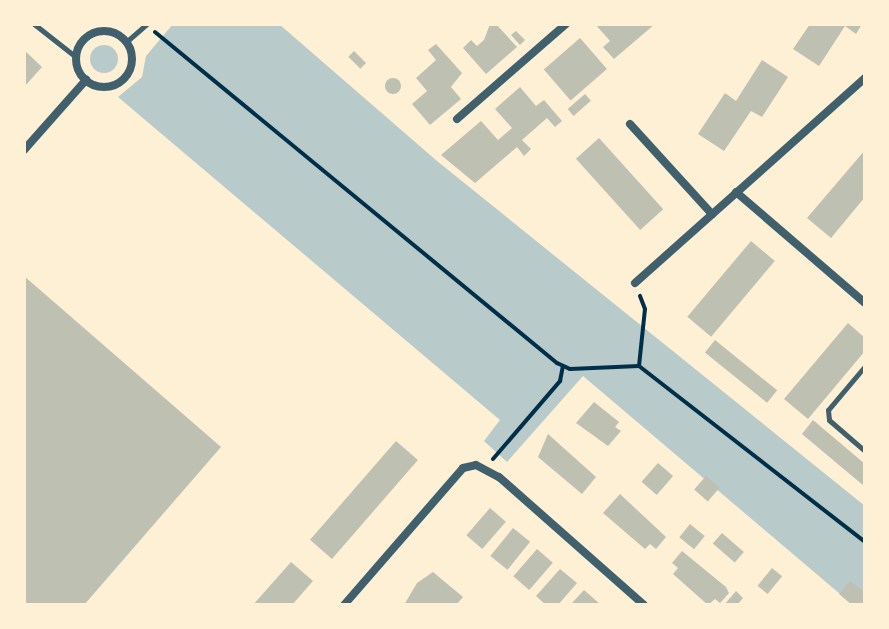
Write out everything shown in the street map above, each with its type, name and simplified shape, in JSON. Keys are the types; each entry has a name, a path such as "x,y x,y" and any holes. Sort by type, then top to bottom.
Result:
{"street":[{"path":"457,119 566,24"},
{"path":"97,32 115,33 126,42 132,62 124,78 104,87 86,80 76,57 81,43 97,32"},
{"path":"635,283 865,78"},
{"path":"24,150 86,80"},
{"path":"630,124 712,214"},
{"path":"736,192 865,303"},
{"path":"344,605 463,468 481,466 644,605"}],"lane":[{"path":"34,24 76,57"},
{"path":"126,42 147,24"},
{"path":"865,366 828,410 829,420 865,451"}],"path":[{"path":"147,24 563,366 639,366 865,542"},
{"path":"635,283 645,309 639,366"},
{"path":"481,466 560,381 563,366"}],"shaded area":[{"path":"173,24 279,24 437,161 865,506 865,605 853,605 583,376 507,462 484,441 500,420 118,97 142,77 146,56"},
{"path":"104,45 114,49 118,59 114,69 104,73 94,69 90,59 94,49"}],"building":[{"path":"490,24 496,24 517,47 486,74 463,48 471,40 477,46 484,40"},
{"path":"595,24 655,24 614,59 603,47 610,41"},
{"path":"810,24 862,24 856,34 845,26 819,66 793,49"},
{"path":"516,31 525,40 520,45 511,35"},
{"path":"580,38 607,69 571,100 544,69"},
{"path":"436,44 462,73 451,87 461,99 430,125 412,104 427,91 416,78 436,60 428,50"},
{"path":"24,50 42,67 24,87"},
{"path":"354,51 366,63 360,69 348,57"},
{"path":"762,60 788,77 762,117 751,111 724,151 698,134 725,93 736,101"},
{"path":"393,78 399,80 399,92 393,94 387,92 385,86 387,80"},
{"path":"520,87 536,106 544,100 562,121 555,127 547,118 522,140 531,149 524,156 517,147 475,183 441,155 481,121 498,140 512,128 495,109"},
{"path":"585,94 591,101 574,116 568,109"},
{"path":"599,138 663,209 640,230 576,159"},
{"path":"865,150 865,197 831,238 807,218"},
{"path":"751,241 775,261 711,337 687,317"},
{"path":"24,276 221,447 84,605 24,605"},
{"path":"848,323 865,338 865,351 808,419 784,399"},
{"path":"715,340 777,390 767,403 705,352"},
{"path":"594,402 619,422 615,427 621,431 608,446 576,423"},
{"path":"813,420 865,464 864,486 802,434"},
{"path":"548,434 596,477 582,494 538,457"},
{"path":"396,441 418,460 332,559 310,540"},
{"path":"658,463 673,476 657,495 642,482"},
{"path":"706,476 720,488 708,501 694,490"},
{"path":"620,494 666,537 656,549 650,544 645,549 603,513"},
{"path":"490,508 506,522 482,549 466,535"},
{"path":"690,524 705,536 694,549 679,537"},
{"path":"513,528 530,542 507,570 490,556"},
{"path":"722,533 744,552 735,563 713,544"},
{"path":"537,549 553,563 529,590 513,576"},
{"path":"682,551 726,587 729,593 720,603 715,599 708,605 673,574 678,568 672,563"},
{"path":"291,562 313,581 292,605 253,605"},
{"path":"772,568 782,576 768,594 758,586"},
{"path":"560,569 577,583 558,605 546,605 536,596"},
{"path":"433,572 463,597 456,605 404,605 417,583"},
{"path":"850,581 865,592 865,605 852,605 839,594"},
{"path":"584,590 601,605 570,605"},
{"path":"736,591 743,598 737,605 724,605"}]}
